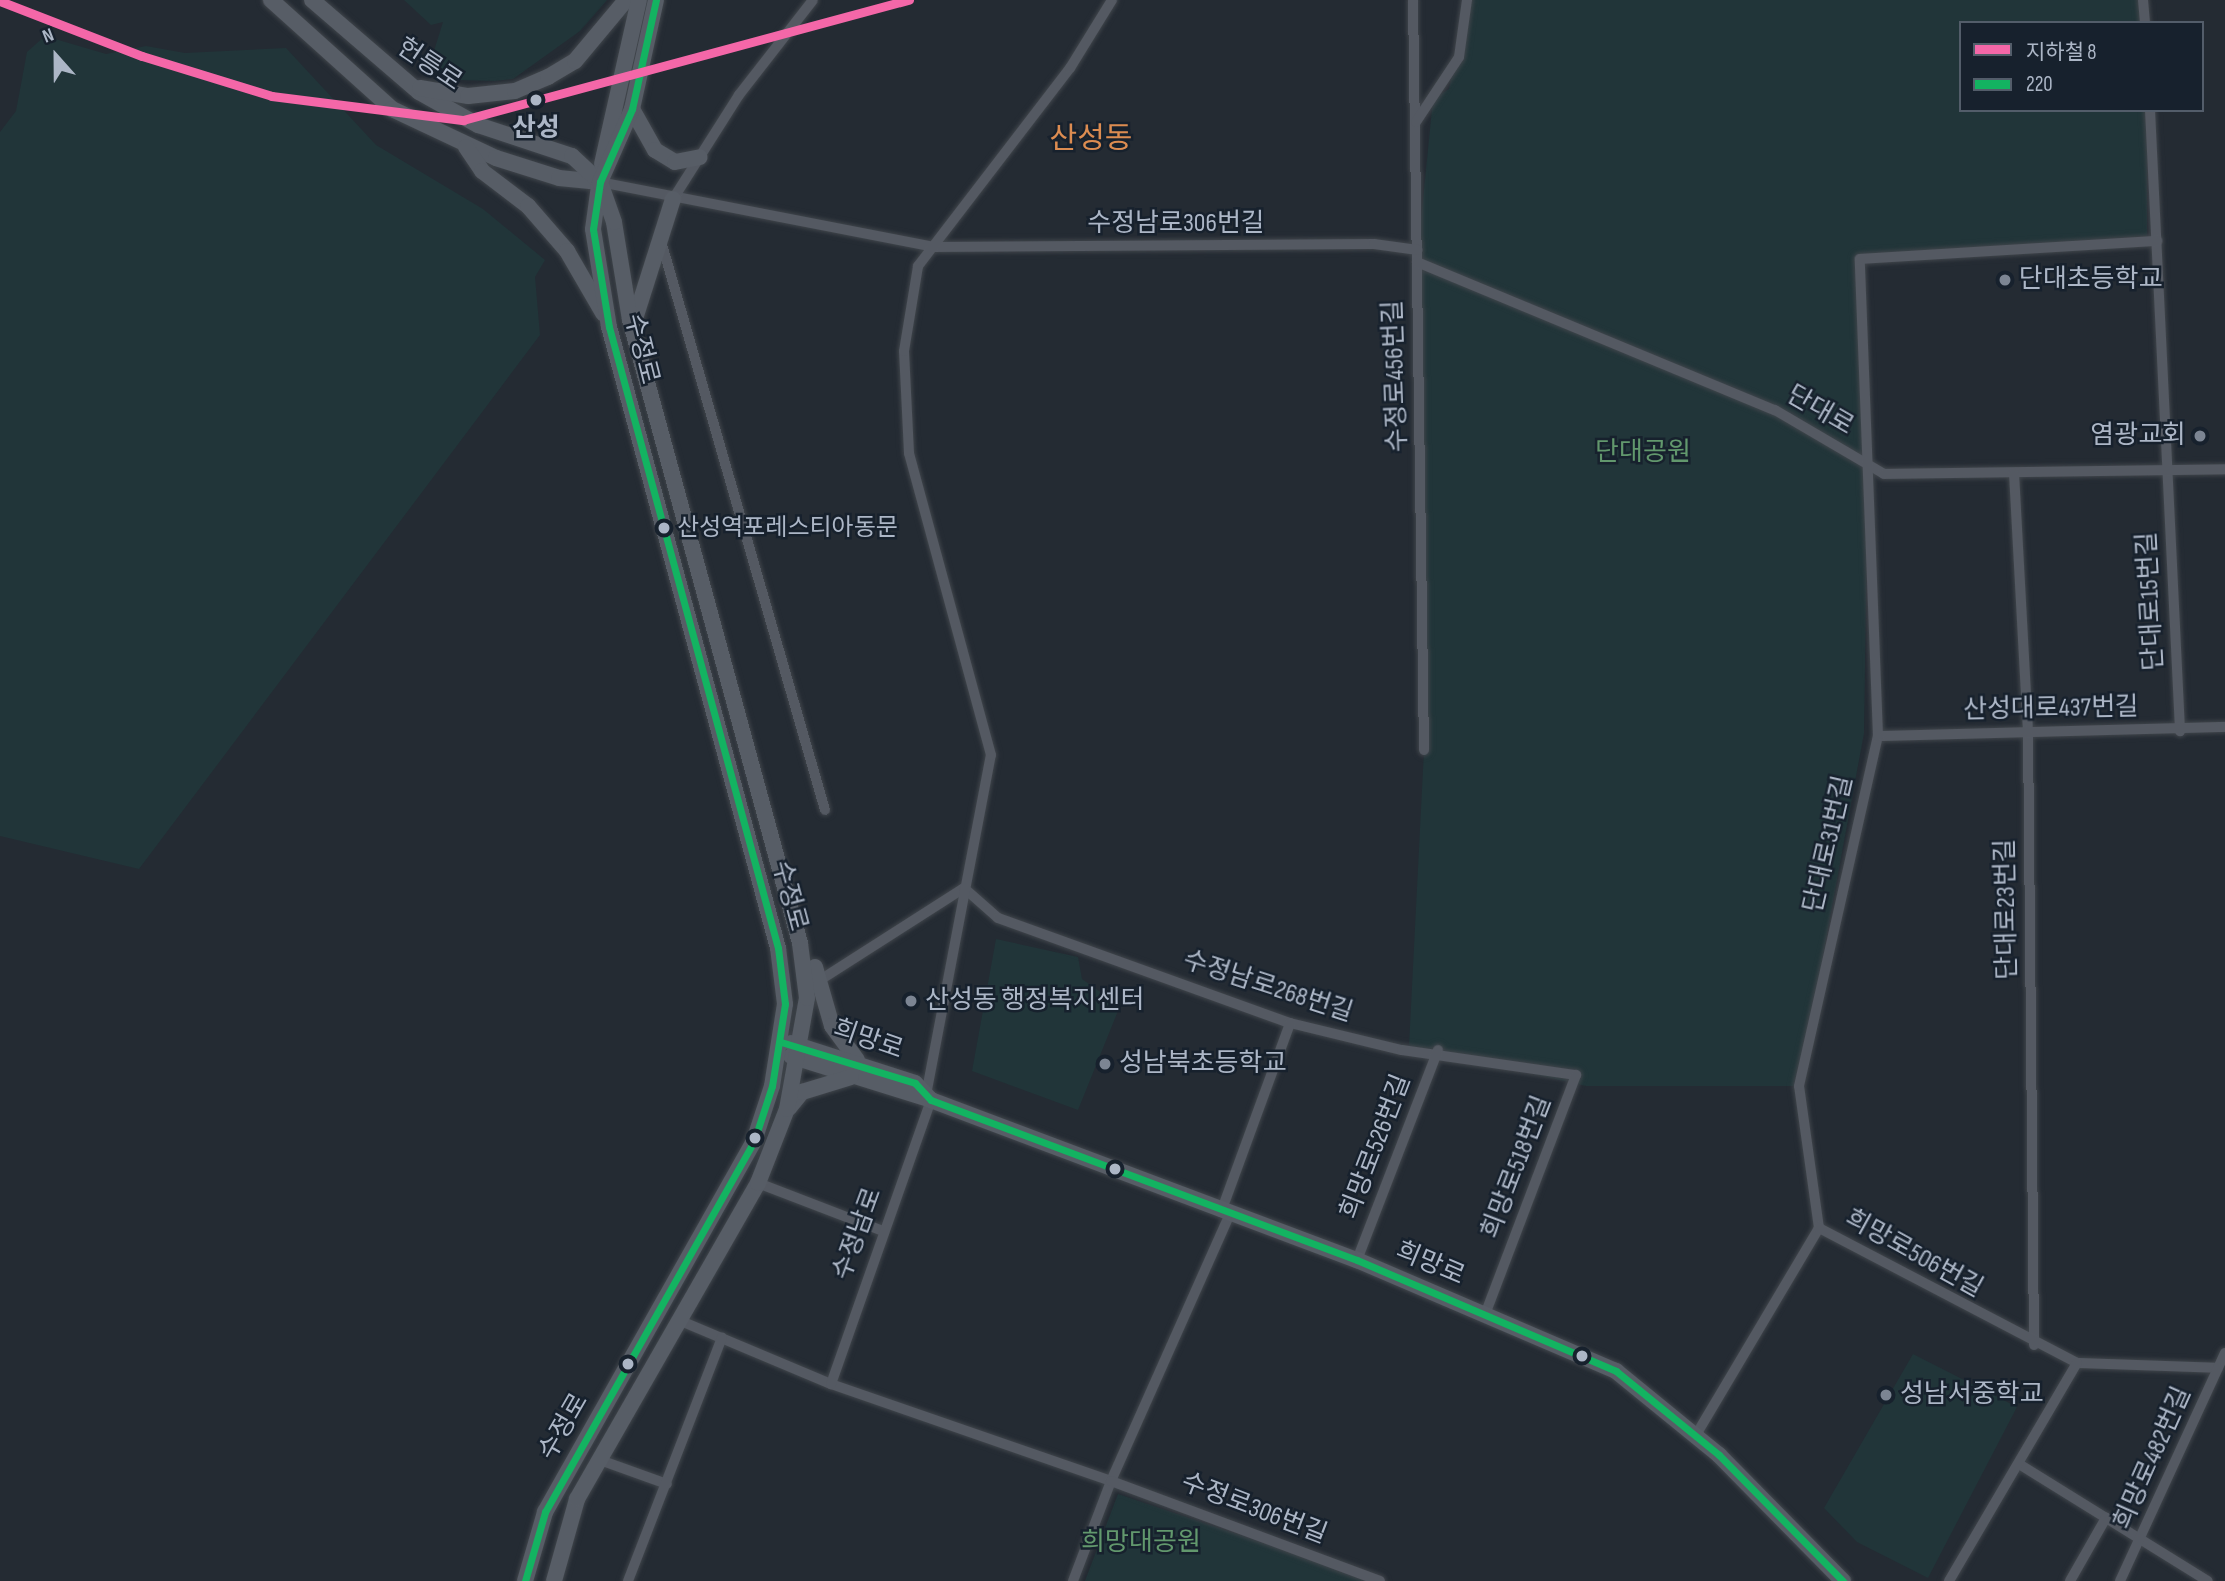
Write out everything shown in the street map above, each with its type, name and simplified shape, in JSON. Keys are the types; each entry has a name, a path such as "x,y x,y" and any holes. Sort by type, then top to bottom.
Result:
{"main road":[{"name":"헌릉로","path":"271,0 392,109 466,147 559,178 600,182"},
{"name":"헌릉로","path":"312,0 391,72 478,125 572,156 600,182"},
{"path":"391,72 424,89 468,96 515,91 575,61 626,0"},
{"name":"수정로","path":"525,1581 542,1520 746,1158 780,1048 785,1004 778,948 608,321 593,229 600,182 639,0"},
{"name":"수정로","path":"554,1581 564,1530 600,1460 758,1183 787,1109 800,1050 808,981 797,930 632,328 614,222 600,182 632,109 656,0"},
{"path":"632,109 655,150 675,162 700,157"},
{"path":"466,147 482,171 528,206 567,251 608,321"},
{"path":"632,328 659,234 673,200"},
{"path":"787,1109 802,1093 857,1070 832,1026 817,982 813,956 797,930"},
{"name":"희망로","path":"780,1048 800,1050 857,1070 1225,1214 1357,1260 1616,1371 1696,1435 1843,1581"},
{"path":"542,1520 564,1530"}],"street":[{"path":"673,200 700,157 813,0"},
{"name":"수정남로","path":"831,1384 929,1098 964,888 990,755 909,453 905,364 918,267 1070,68 1112,0"},
{"name":"수정로456번길","path":"1413,0 1424,750"},
{"path":"1416,122 1459,57 1468,0"},
{"path":"2143,0 2145,21"},
{"name":"단대로15번길","path":"2150,112 2180,731"},
{"name":"수정남로306번길","path":"600,182 673,200 933,247 1374,244 1418,250"},
{"path":"659,234 740,505 796,714 825,810"},
{"name":"단대로31번길","path":"1819,1228 1799,1086 1878,736 1860,259 2157,241"},
{"name":"단대로","path":"1417,262 1775,410 1884,474 2225,469"},
{"name":"단대로23번길","path":"2014,473 2028,730 2034,1345"},
{"name":"산성대로437번길","path":"1878,736 2028,730 2180,731 2225,727"},
{"path":"817,982 899,933 964,888"},
{"name":"수정남로268번길","path":"964,888 998,918 1290,1023 1402,1050 1438,1050 1576,1075"},
{"path":"1073,1581 1111,1481 1225,1214 1290,1023"},
{"name":"희망로526번길","path":"1357,1260 1438,1050"},
{"name":"희망로518번길","path":"1485,1314 1576,1075"},
{"path":"758,1183 883,1230"},
{"name":"희망로506번길","path":"1696,1435 1819,1228 2034,1345 2077,1363 2218,1368"},
{"name":"수정로306번길","path":"681,1321 831,1384 1111,1481 1380,1581"},
{"path":"628,1581 722,1337"},
{"name":"희망로482번길","path":"2120,1581 2143,1541 2225,1353"},
{"path":"1950,1581 2077,1363"},
{"path":"600,1460 667,1484"},
{"path":"2019,1464 2208,1581"},
{"path":"2070,1581 2106,1518"}],"green space":[{"path":"404,0 607,0 580,31 513,79 495,81 459,80 428,70 443,22 431,25"},
{"name":"단대공원","path":"1467,0 2143,0 2144,21 1959,21 1959,112 2147,112 2147,236 1856,255 1868,466 1864,733 1799,1086 1586,1086 1409,1046 1424,750 1418,250 1433,99 1449,89"},
{"path":"45,36 106,54 146,46 185,53 286,48 376,145 483,209 545,260 535,277 540,335 139,869 0,836 0,132 16,111 27,52"},
{"path":"996,939 1078,957 1082,979 1120,1006 1078,1110 972,1071"},
{"path":"1913,1354 2017,1407 1928,1578 1857,1542 1824,1508"},
{"name":"희망대공원","path":"1118,1494 1272,1546 1366,1581 1085,1581"}],"metro line":[{"name":"8","path":"0,1 142,56 272,96 463,120 909,0"}],"transit line":[{"name":"220","path":"525,1581 545,1512 754,1141 772,1086 785,1004 778,948 609,327 593,229 600,182 632,109 656,0"},
{"name":"220","path":"781,1042 915,1083 931,1100 1357,1260 1616,1371 1719,1455 1843,1581"}],"place":[{"name":"산성","path":"536,100"},
{"name":"단대초등학교","path":"2005,280"},
{"name":"염광교회","path":"2200,436"},
{"name":"산성역포레스티아동문","path":"664,528"},
{"name":"산성동 행정복지센터","path":"911,1001"},
{"name":"성남북초등학교","path":"1105,1064"},
{"name":"성남서중학교","path":"1886,1395"}],"district":[{"name":"산성동","path":"1091,139"}]}
